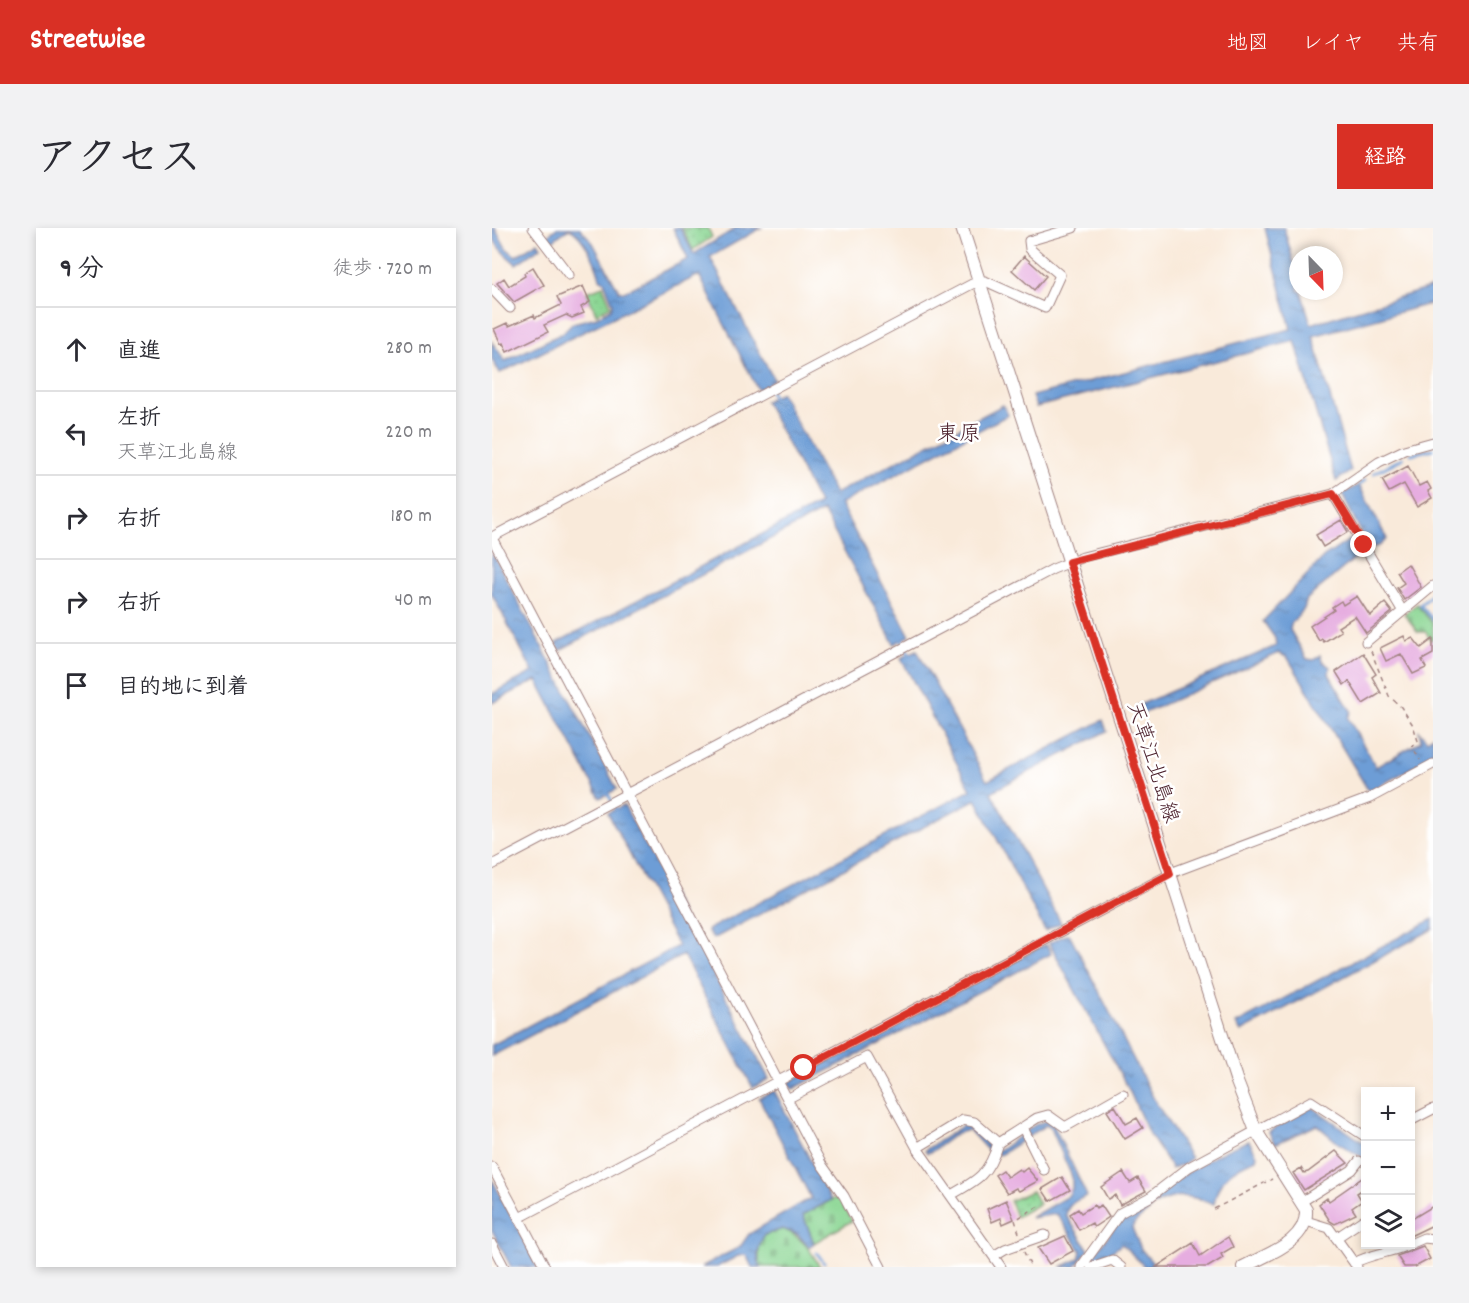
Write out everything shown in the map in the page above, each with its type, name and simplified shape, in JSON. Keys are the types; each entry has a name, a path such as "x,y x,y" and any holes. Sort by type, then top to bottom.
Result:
{"street":[{"path":"533,228 569,275"},
{"name":"天草江北島線","path":"962,228 1237,1083 1256,1131 1281,1174 1306,1210 1306,1221"},
{"path":"881,1267 787,1099 492,537 972,284 985,281 1045,308 1060,276 1030,249 1029,241 1073,228"},
{"path":"492,289 510,308"},
{"path":"492,865 1069,562 1333,494 1378,462 1404,450 1433,442"},
{"path":"1333,494 1401,610"},
{"path":"1366,642 1401,610 1433,586"},
{"path":"519,1218 1170,874 1370,798 1429,766"},
{"path":"787,1099 867,1057 917,1148 995,1255 1001,1267"},
{"path":"951,1195 976,1181 988,1170 996,1150 1023,1128 1048,1115 1065,1127 1123,1094"},
{"path":"1081,1267 1120,1213 1150,1197 1190,1167 1311,1101 1361,1134"},
{"path":"1415,1118 1433,1109"},
{"path":"917,1148 963,1120 974,1122 996,1150"},
{"path":"1023,1128 1044,1170"},
{"path":"1301,1202 1352,1170 1359,1161"},
{"path":"492,1167 545,1267"},
{"path":"1243,1267 1296,1237 1306,1221 1329,1228 1356,1265 1366,1256 1400,1249"},
{"path":"1336,1238 1361,1221"},
{"path":"995,1255 1005,1248 1045,1235"},
{"path":"1415,1242 1425,1238 1433,1239"},
{"path":"492,1244 504,1267"},
{"path":"1091,1267 1112,1260 1121,1267"}],"path":[{"path":"1366,642 1382,674 1389,696 1401,707 1413,725 1418,741 1412,746 1429,766"},
{"path":"1214,1209 1281,1174"}],"green space":[{"path":"682,228 708,228 712,237 693,250"},
{"path":"603,286 611,306 596,314 587,292"},
{"path":"1417,604 1433,624 1433,644 1426,632 1418,632 1404,614"},
{"path":"1032,1191 1039,1204 1016,1217 1010,1201"},
{"path":"839,1196 852,1221 814,1243 803,1215"},
{"path":"783,1229 805,1244 820,1267 761,1267 759,1245 764,1235"}],"water":[{"path":"492,228 495,228 506,248 516,256 538,242 541,247 516,264 497,244"},
{"path":"557,228 580,228 593,243 619,291 624,292 688,259 673,228 680,228 694,254 736,228 761,228 710,257 774,380 758,390 699,275 500,373 492,360 492,342 505,361 563,333 573,323 597,317 611,309 613,304 589,251 575,233 570,229 548,243 544,238"},
{"path":"1265,228 1284,228 1289,246 1289,300 1304,300 1311,324 1433,287 1433,303 1313,336 1351,471 1336,481 1295,341 1036,407 1032,396 1291,329"},
{"path":"781,393 835,494 1003,405 1008,415 840,504 910,636 894,644 823,511 560,650 556,643 819,504 765,401"},
{"path":"1359,485 1387,539 1379,546 1369,548 1342,494"},
{"path":"1351,539 1361,553 1307,599 1304,609 1291,624 1290,630 1307,659 1314,660 1320,655 1322,661 1330,667 1329,674 1351,711 1348,718 1376,767 1421,741 1419,731 1427,740 1433,736 1433,756 1372,790 1368,790 1288,658 1279,653 1140,715 1137,706 1276,646 1275,638 1263,621 1324,557"},
{"path":"492,552 617,789 600,798 537,680 492,703 492,694 533,672 492,594"},
{"path":"917,650 987,781 1103,720 1107,731 991,792 1061,923 1045,931 976,799 713,939 707,930 971,790 901,658"},
{"path":"624,805 769,1079 753,1088 683,955 492,1056 492,1045 678,946 608,813"},
{"path":"1433,919 1433,929 1241,1032 1236,1024"},
{"path":"1067,934 1070,935 1156,1103 1191,1158 1182,1166 1172,1169 1148,1132 1129,1090 1049,943"},
{"path":"1046,944 1051,954 793,1089 789,1086 789,1082"},
{"path":"774,1090 831,1200 803,1215 814,1243 809,1247 798,1235 783,1229 764,1235 758,1251 761,1267 752,1267 746,1255 738,1256 717,1267 701,1267 740,1247 749,1234 811,1198 759,1098"},
{"path":"1311,1106 1361,1141 1361,1157 1338,1143 1317,1125 1275,1144 1269,1132"},
{"path":"1048,1120 1053,1124 1087,1196 1071,1205 1066,1215 1089,1250 1075,1267 1061,1267 1079,1259 1081,1251 1057,1214 1030,1218 1068,1196 1072,1189 1072,1177 1051,1128 1046,1125 1000,1155 989,1152 969,1130 957,1133 931,1152 927,1153 925,1150 964,1125 974,1127 991,1148 1000,1150 1035,1125"},
{"path":"1249,1141 1257,1155 1256,1159 1240,1166 1228,1175 1219,1187 1214,1204 1190,1197 1176,1197 1152,1206 1134,1224 1132,1228 1141,1249 1156,1267 1145,1267 1122,1244 1107,1255 1090,1260 1123,1216 1145,1204 1155,1202 1171,1185 1198,1166"},
{"path":"492,1179 538,1267 511,1267 492,1230"}],"building":[{"path":"1024,256 1046,276 1034,290 1012,270"},
{"path":"533,267 544,285 514,302 497,283 504,278 509,286 525,276 524,273"},
{"path":"583,286 590,302 581,307 584,313 572,318 566,315 544,325 548,332 507,352 494,329 507,323 509,326 534,315 535,318 561,305 557,297"},
{"path":"1408,466 1419,486 1427,482 1431,489 1428,491 1432,498 1417,507 1404,484 1389,492 1382,480"},
{"path":"1341,520 1348,532 1323,547 1316,535"},
{"path":"1408,564 1421,587 1404,600 1397,588 1404,583 1397,572"},
{"path":"1357,596 1370,616 1385,603 1392,612 1366,633 1355,616 1338,627 1341,631 1324,642 1322,639 1319,641 1310,626 1334,610 1332,607 1341,601 1343,605"},
{"path":"1404,636 1406,641 1413,638 1421,648 1433,639 1433,654 1422,660 1426,668 1413,674 1401,654 1386,661 1380,648"},
{"path":"1363,653 1376,674 1372,677 1381,693 1363,704 1349,681 1344,685 1336,672"},
{"path":"1115,1106 1126,1124 1137,1118 1143,1128 1125,1139 1107,1111"},
{"path":"1336,1151 1348,1163 1304,1190 1293,1173 1301,1168 1304,1173 1308,1172"},
{"path":"1027,1168 1038,1181 1019,1191 1016,1188 1007,1193 995,1175 1002,1170 1007,1177 1019,1169 1022,1172"},
{"path":"1123,1172 1130,1183 1138,1178 1146,1191 1120,1205 1115,1195 1108,1199 1101,1187"},
{"path":"1062,1177 1070,1190 1050,1201 1042,1189"},
{"path":"1361,1179 1361,1190 1357,1193 1361,1202 1352,1208 1356,1214 1335,1224 1330,1221 1319,1204 1327,1198 1329,1201"},
{"path":"1006,1200 1014,1219 1003,1224 1001,1218 992,1222 987,1209"},
{"path":"1094,1205 1096,1208 1101,1205 1109,1217 1094,1227 1092,1223 1079,1230 1070,1214 1078,1209 1081,1213"},
{"path":"1433,1206 1433,1225 1415,1234 1415,1217"},
{"path":"1065,1236 1073,1251 1049,1264 1038,1248"},
{"path":"1228,1237 1233,1247 1221,1254 1223,1258 1208,1267 1156,1267 1193,1243 1200,1256"},
{"path":"1423,1246 1430,1259 1415,1267 1404,1267 1397,1256"}],"waterway":[{"path":"767,384 773,397"},
{"path":"1411,454 1433,449"},
{"path":"1374,473 1403,458"},
{"path":"1359,485 1365,480"},
{"path":"1433,594 1420,605 1433,620"},
{"path":"902,640 909,654"},
{"path":"608,794 616,809"},
{"path":"817,1253 824,1263"}],"district":[{"name":"東原","path":"959,432"}],"route":[{"path":"804,1068 1170,874 1069,562 1333,494 1364,545"}]}
